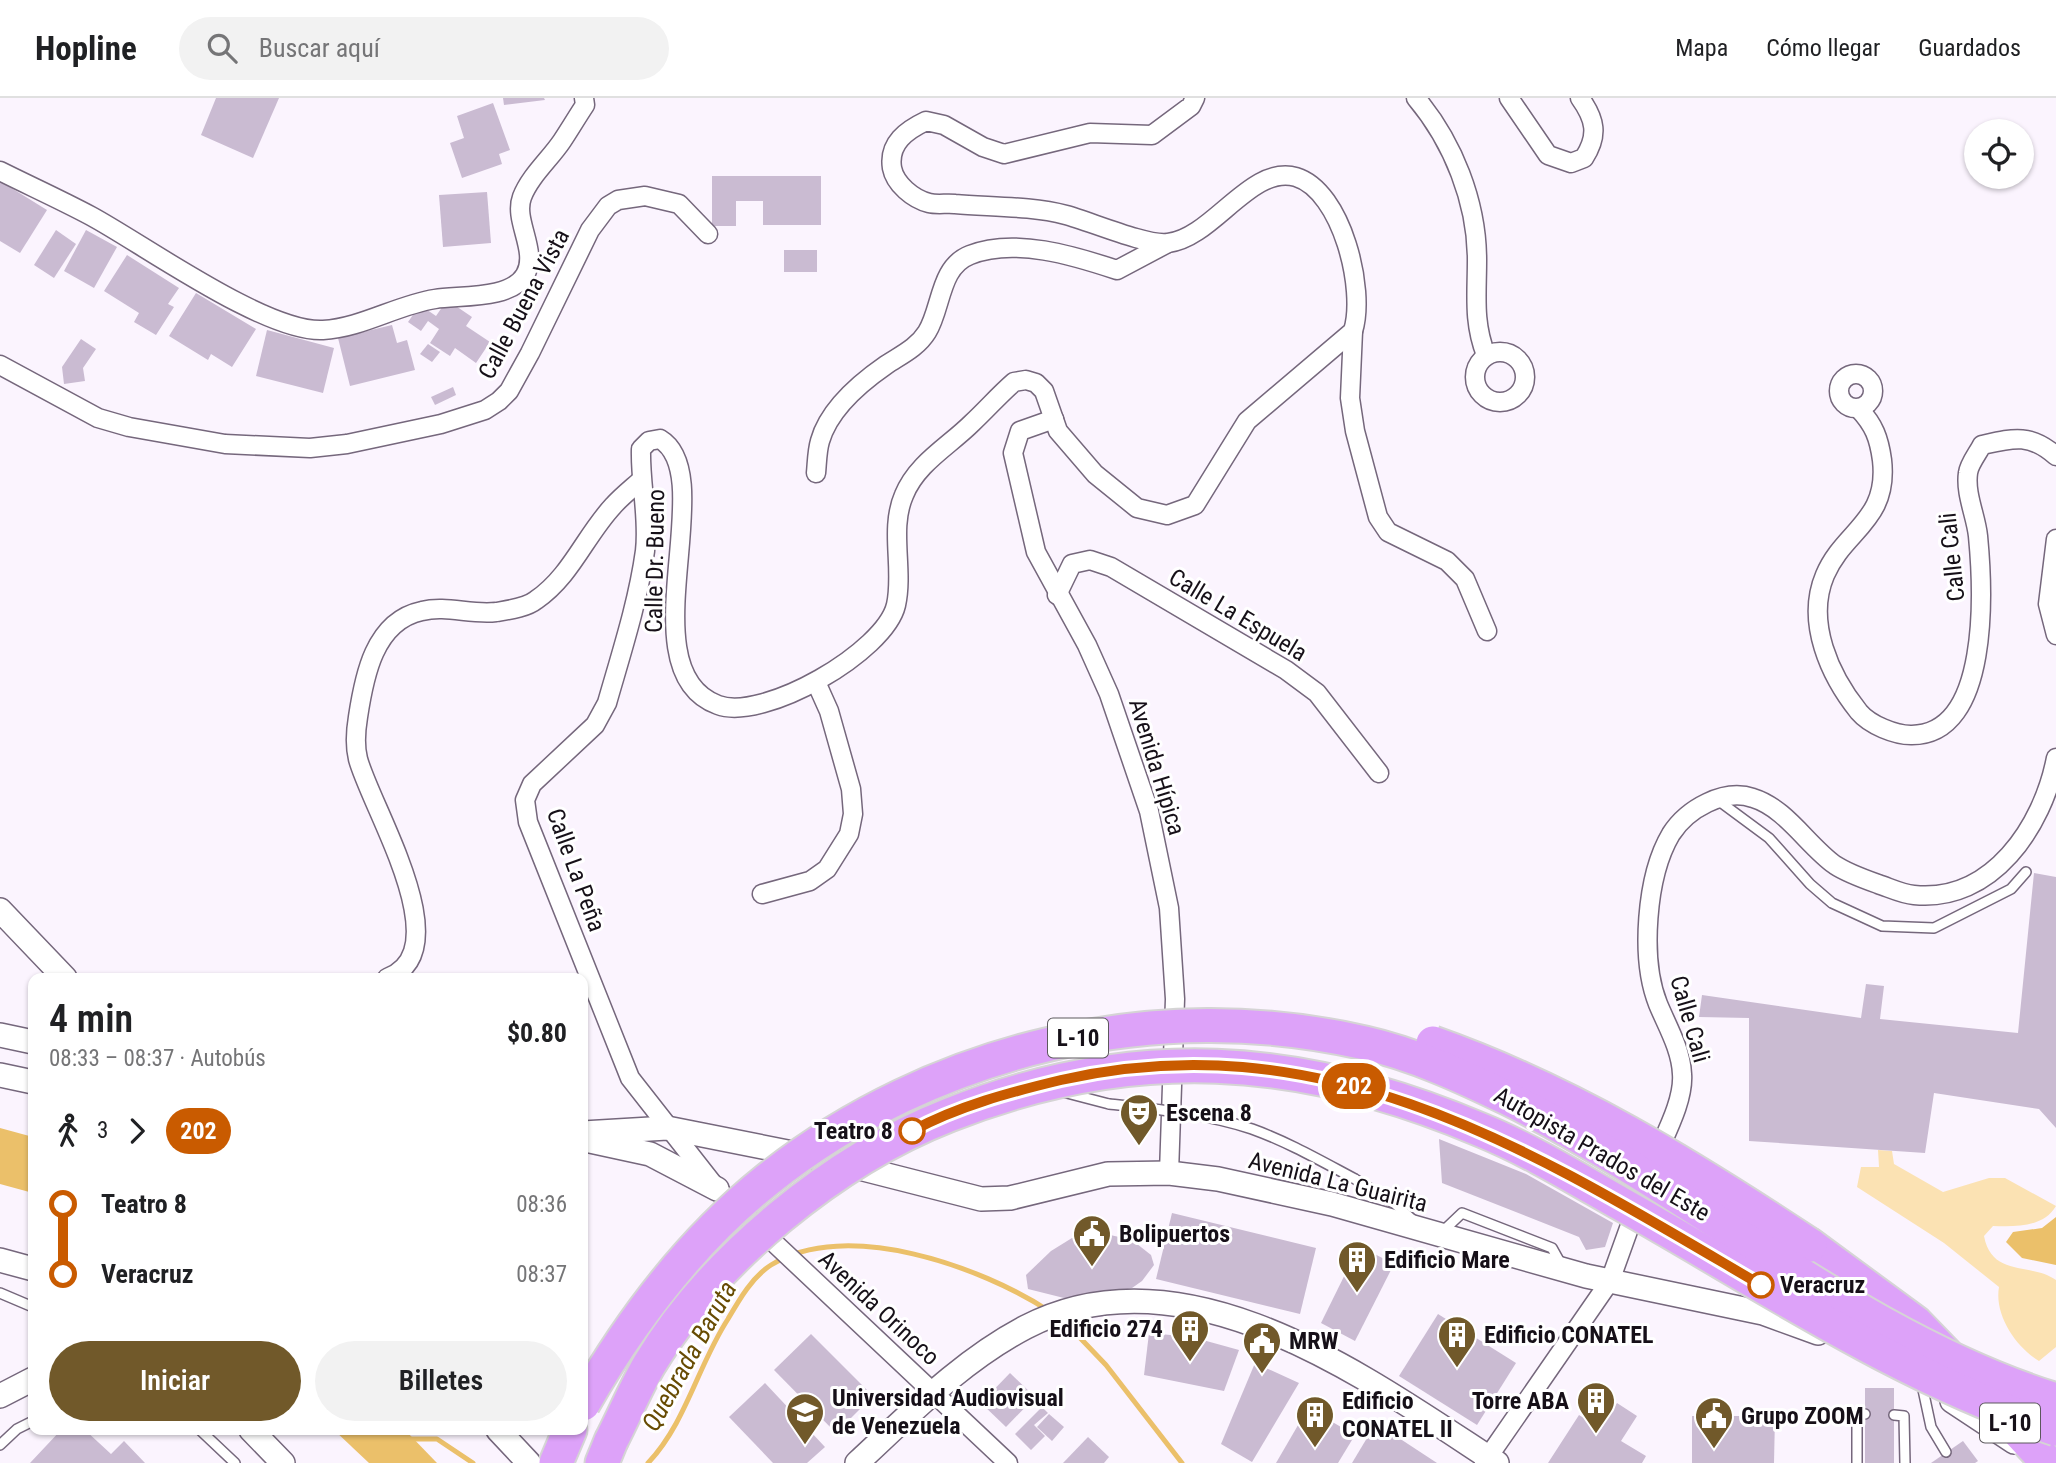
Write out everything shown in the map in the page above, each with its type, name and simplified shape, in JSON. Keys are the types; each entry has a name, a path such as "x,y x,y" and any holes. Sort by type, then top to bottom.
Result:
{"highway":[{"name":"Autopista Prados del Este","path":"588,1396 625,1334 728,1214 767,1180 884,1104 930,1081 1001,1056 1064,1041 1141,1029 1239,1026 1304,1032 1369,1044 1452,1073 1555,1122 1914,1340 2056,1400"},
{"name":"L-10","path":"1369,1044 1405,1038 1429,1041 1482,1060 1549,1090 1717,1184 1810,1245 1916,1323 2048,1463"},
{"name":"Autopista Prados del Este","path":"603,1463 649,1365 685,1315 730,1265 790,1211 857,1161 924,1125 982,1102 1107,1070 1190,1065 1255,1066 1347,1084 1413,1104 1483,1131 1568,1174 1879,1354 1963,1394 2056,1429"},
{"name":"L-10","path":"1972,1383 2056,1443"},
{"path":"556,1463 568,1435"}],"street":[{"path":"0,171 93,217 134,244 244,304 297,327 322,330 431,300 501,291 514,286 525,275 528,262 519,211 522,197 563,140 584,105 584,98"},
{"path":"1166,244 1064,215 930,204 900,185 892,169 892,152 899,138 926,121 944,125 983,147 1004,154 1090,133 1152,135 1191,106 1195,98"},
{"path":"1416,98 1432,117 1461,174 1472,209 1477,261 1474,309 1486,355"},
{"path":"1509,98 1548,155 1572,163 1584,158 1591,148 1595,133 1592,115 1580,98"},
{"path":"816,473 820,440 841,405 862,383 910,352 927,332 943,286 952,270 968,255 1018,249 1037,250 1072,254 1117,270 1166,244 1189,237 1267,179 1286,176 1298,178 1322,195 1346,241 1357,317 1353,331 1350,398 1360,452 1378,517 1388,532 1447,561 1465,579 1487,631"},
{"name":"Calle Buena Vista","path":"0,365 98,418 129,427 225,444 310,448 347,444 441,424 485,410 499,401 509,391 530,354 590,230 599,214 608,206 618,201 645,196 679,204 708,234"},
{"path":"1054,419 1058,430 1095,474 1137,508 1167,515 1182,512 1195,505 1205,491 1228,447 1247,421 1353,331"},
{"name":"Calle Dr. Bueno","path":"399,973 411,962 416,948 414,903 357,757 357,720 369,660 382,637 402,620 421,611 483,613 534,602 576,560 612,506 640,481 641,449 649,442 660,439 670,445 677,457 681,483 674,622 684,670 691,687 706,701 727,709 761,704 816,682 837,669 873,639 896,606 897,521 903,496 917,472 1014,382 1026,380 1037,383 1044,391 1054,419"},
{"name":"Calle Cali","path":"1859,408 1873,425 1879,440 1884,478 1878,501 1867,519 1826,572 1820,590 1821,638 1833,677 1862,716 1896,734 1914,736 1938,730 1956,713 1967,690 1983,605 1978,533 1968,472 1982,445 2018,437 2045,446 2056,456"},
{"name":"Avenida Hípica","path":"1054,419 1020,431 1013,453 1036,552 1057,595 1087,645 1127,744 1149,811 1169,908 1175,999 1169,1173"},
{"name":"Calle La Peña","path":"640,481 645,497 645,552 607,703 595,724 532,784 525,800 528,822 630,1078 717,1189"},
{"path":"2056,539 2048,604 2056,635"},
{"name":"Calle La Espuela","path":"1057,595 1072,564 1090,560 1111,567 1286,670 1317,693 1379,773"},
{"path":"762,894 810,881 827,869 849,834 853,814 851,789 829,711 816,682"},
{"path":"1715,799 1754,798 1787,822 1836,866 1868,880 1914,895 1956,892 1972,885 2002,863 2038,818 2052,783 2056,758"},
{"name":"Calle Cali","path":"1489,1461 1610,1281 1682,1084 1680,1062 1652,983 1648,917 1661,858 1672,834 1696,809 1715,799"},
{"path":"0,910 60,973"},
{"path":"0,1035 28,1041"},
{"path":"0,1075 28,1081"},
{"name":"Avenida La Guairita","path":"588,1133 667,1128 828,1160 981,1199 1010,1198 1108,1174 1169,1173 1285,1193 1565,1271 1763,1313 1798,1324 1965,1408 2043,1463"},
{"path":"588,1141 650,1154 717,1189"},
{"name":"Avenida Orinoco","path":"717,1189 1008,1463"},
{"path":"0,1260 28,1268"},
{"path":"857,1463 933,1392 990,1347 1029,1326 1076,1309 1113,1303 1145,1302 1224,1313 1344,1367 1489,1461"},
{"path":"0,1396 28,1382"},
{"path":"256,1435 283,1463"},
{"path":"503,1435 529,1463"}],"lane":[{"path":"1715,799 1769,838 1810,884 1832,902 1882,926 1934,928 2011,889 2026,872"},
{"path":"1038,1086 1109,1104 1163,1110 1251,1129 1299,1149 1354,1179 1395,1204 1432,1233"},
{"path":"0,1293 28,1305"},
{"path":"1922,1385 1931,1427 1947,1452"},
{"path":"1857,1463 1857,1414 1865,1414"},
{"path":"1894,1415 1904,1416 1905,1463"},
{"path":"0,1445 17,1429 28,1424"},
{"path":"205,1435 236,1463"}],"shaded area":[{"path":"0,1128 28,1136 28,1192 0,1184"},
{"path":"1878,1150 1892,1151 1894,1164 1943,1192 1989,1178 2005,1178 2056,1206 2051,1213 2037,1222 2020,1226 1993,1226 1984,1236 1988,1249 2004,1264 2035,1271 2056,1280 2056,1347 2039,1361 2030,1355 2015,1339 2003,1319 1998,1298 1999,1287 1944,1243 1857,1187 1861,1167 1879,1167"},
{"path":"2056,1217 2056,1265 2022,1258 2006,1242 2013,1232 2042,1228"},
{"path":"339,1435 410,1435 437,1463 369,1463"}],"building":[{"path":"216,98 279,98 253,158 201,135"},
{"path":"503,98 544,98 545,100 504,105"},
{"path":"493,103 510,150 499,154 502,164 462,178 450,143 464,138 457,116"},
{"path":"712,176 821,176 821,225 763,225 763,201 736,201 736,226 712,226"},
{"path":"0,181 47,210 20,253 0,241"},
{"path":"487,192 491,243 443,247 439,195"},
{"path":"56,230 76,244 54,278 34,265"},
{"path":"86,230 117,247 94,288 64,271"},
{"path":"784,250 817,250 817,272 784,272"},
{"path":"127,255 179,288 168,304 174,307 156,335 134,322 139,313 104,291"},
{"path":"196,293 256,329 232,367 211,354 208,360 169,336"},
{"path":"447,300 472,317 466,326 490,342 476,363 455,348 450,356 430,343 439,329 428,321 421,331 408,322 420,305 436,316"},
{"path":"392,325 397,343 407,340 415,370 350,386 338,338"},
{"path":"267,330 334,348 323,393 256,376"},
{"path":"81,339 96,349 83,368 85,381 64,384 62,367"},
{"path":"428,344 440,352 432,362 420,354"},
{"path":"453,387 456,395 435,405 431,397"},
{"path":"2034,873 2056,877 2056,1128 2039,1109 1934,1093 1925,1153 1749,1141 1749,1018 1699,1017 1702,995 1861,1018 1866,984 1884,986 1880,1019 2018,1033"},
{"path":"1439,1139 1526,1174 1613,1223 1605,1247 1586,1250 1579,1237 1442,1183"},
{"path":"1172,1213 1316,1248 1300,1314 1156,1279"},
{"name":"Bolipuertos","path":"1106,1234 1132,1240 1151,1255 1154,1265 1142,1281 1132,1288 1076,1301 1028,1289 1026,1275 1051,1251 1072,1238"},
{"name":"Edificio Mare","path":"1359,1246 1394,1264 1355,1341 1321,1323"},
{"name":"Edificio CONATEL","path":"1438,1314 1516,1363 1477,1425 1399,1376"},
{"name":"Edificio 274","path":"1149,1333 1192,1337 1239,1350 1224,1391 1144,1375"},
{"path":"811,1334 873,1396 836,1433 774,1370"},
{"path":"1255,1363 1299,1383 1252,1462 1221,1444"},
{"path":"1010,1373 1035,1397 1006,1427 981,1403"},
{"path":"765,1383 825,1447 807,1463 773,1463 729,1417"},
{"path":"1865,1388 1894,1388 1894,1463 1865,1463"},
{"name":"Torre ABA","path":"1617,1403 1637,1416 1621,1441 1646,1456 1642,1463 1548,1463 1579,1415 1601,1429"},
{"path":"1042,1407 1048,1413 1034,1425 1045,1436 1031,1450 1015,1434"},
{"name":"Edificio CONATEL II","path":"1308,1408 1355,1435 1338,1463 1276,1463"},
{"path":"1049,1414 1064,1427 1052,1441 1037,1427"},
{"path":"1692,1416 1775,1416 1774,1463 1692,1463"},
{"path":"1376,1423 1437,1463 1352,1463"},
{"path":"56,1435 90,1435 111,1454 124,1441 145,1463 30,1463"},
{"path":"1088,1437 1109,1457 1104,1463 1063,1463"},
{"path":"1963,1441 1978,1461 1931,1463"}],"waterway":[{"name":"Quebrada Baruta","path":"648,1463 672,1430 708,1355 746,1289 771,1265 802,1252 837,1246 874,1247 913,1254 988,1279 1049,1311"},
{"name":"Quebrada Baruta","path":"1063,1320 1106,1365 1182,1463"},
{"path":"410,1439 437,1439 473,1463"}],"bus line":[{"name":"202","path":"912,1131 982,1102 1107,1070 1190,1065 1255,1066 1284,1070 1347,1084 1413,1104 1483,1131 1568,1174 1761,1285"}],"place":[{"name":"Teatro 8","path":"912,1131"},
{"name":"Escena 8","path":"1139,1147"},
{"name":"Bolipuertos","path":"1092,1268"},
{"name":"Veracruz","path":"1761,1285"},
{"name":"Edificio Mare","path":"1357,1294"},
{"name":"Edificio 274","path":"1190,1363"},
{"name":"Edificio CONATEL","path":"1457,1369"},
{"name":"MRW","path":"1262,1375"},
{"name":"Torre ABA","path":"1596,1435"},
{"name":"Universidad Audiovisual de Venezuela","path":"805,1446"},
{"name":"Edificio CONATEL II","path":"1315,1449"},
{"name":"Grupo ZOOM","path":"1714,1450"}]}
